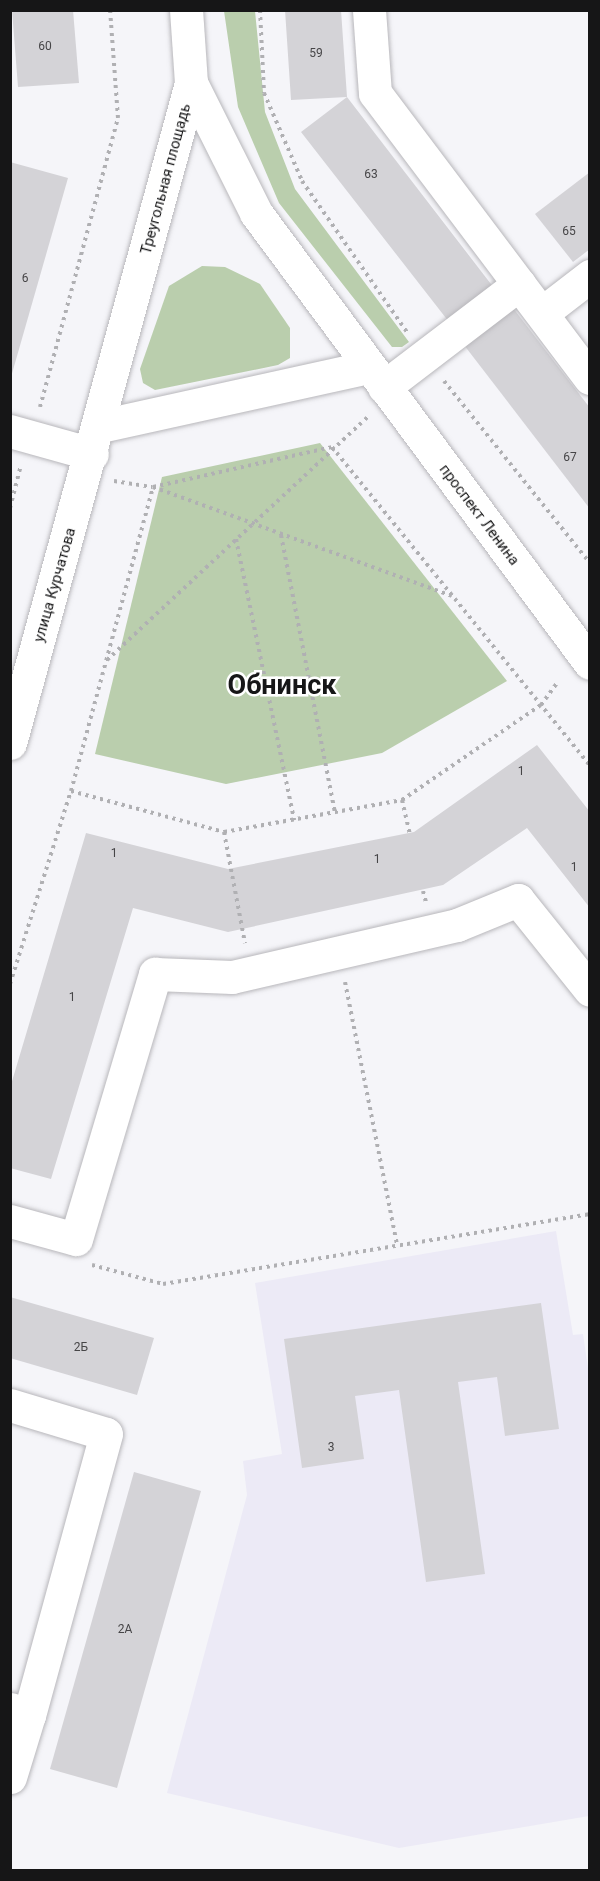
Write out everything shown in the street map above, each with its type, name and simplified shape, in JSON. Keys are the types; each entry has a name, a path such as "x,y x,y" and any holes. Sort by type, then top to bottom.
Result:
{"main road":[{"path":"186,10 191,83"},
{"path":"369,10 375,93 590,378"},
{"name":"Треугольная площадь","path":"191,83 256,213 381,384"},
{"name":"Треугольная площадь","path":"93,452 191,83"},
{"path":"542,313 590,276"},
{"path":"25,443 93,452 381,384 519,284"},
{"name":"проспект Ленина","path":"381,384 590,663"},
{"name":"улица Курчатова","path":"10,743 93,452"},
{"path":"10,1221 76,1239 155,974 250,972 456,925 518,900 590,990"},
{"path":"10,1405 106,1434 20,1712 10,1777"}],"path":[{"path":"10,508 25,443 118,118 110,10"},
{"path":"260,10 264,93 302,181 423,355 590,563"},
{"path":"106,661 332,447 381,384"},
{"path":"153,487 332,447"},
{"path":"332,447 590,766 540,705"},
{"path":"93,452 153,487 453,596"},
{"path":"10,984 71,791 153,487"},
{"path":"281,534 335,812"},
{"path":"236,538 294,820"},
{"path":"71,791 224,832 402,800 540,705 556,684"},
{"path":"402,800 410,834"},
{"path":"224,832 250,972"},
{"path":"340,952 397,1244"},
{"path":"87,1263 163,1284 590,1214"}],"shaded area":[{"path":"556,1231 573,1335 583,1334 589,1375 589,1816 399,1848 167,1793 247,1495 243,1461 282,1454 255,1283"}],"green space":[{"path":"224,11 255,11 265,112 295,189 409,342 402,347 392,347 279,203 238,107"},
{"path":"202,266 225,267 260,284 290,328 290,358 278,365 155,390 143,383 140,369 169,286"},
{"path":"320,443 507,681 382,753 226,784 95,754 162,477"}],"building":[{"path":"12,10 73,10 79,83 18,87"},
{"path":"285,10 341,10 347,97 291,100"},
{"path":"347,97 494,288 449,322 301,132"},
{"path":"10,162 68,178 11,377 10,377"},
{"path":"590,172 590,249 573,262 535,214"},
{"path":"513,308 590,408 590,509 464,345"},
{"path":"537,745 590,812 590,908 527,828 443,885 228,932 133,908 51,1179 10,1168 10,1088 86,833 228,869 414,832"},
{"path":"10,1297 154,1338 137,1395 10,1358"},
{"path":"541,1303 559,1429 505,1436 497,1377 458,1382 485,1574 426,1582 399,1390 355,1396 364,1459 302,1468 284,1339"},
{"path":"134,1472 201,1491 117,1788 50,1769"}],"district":[{"name":"Обнинск","path":"282,686"}]}
